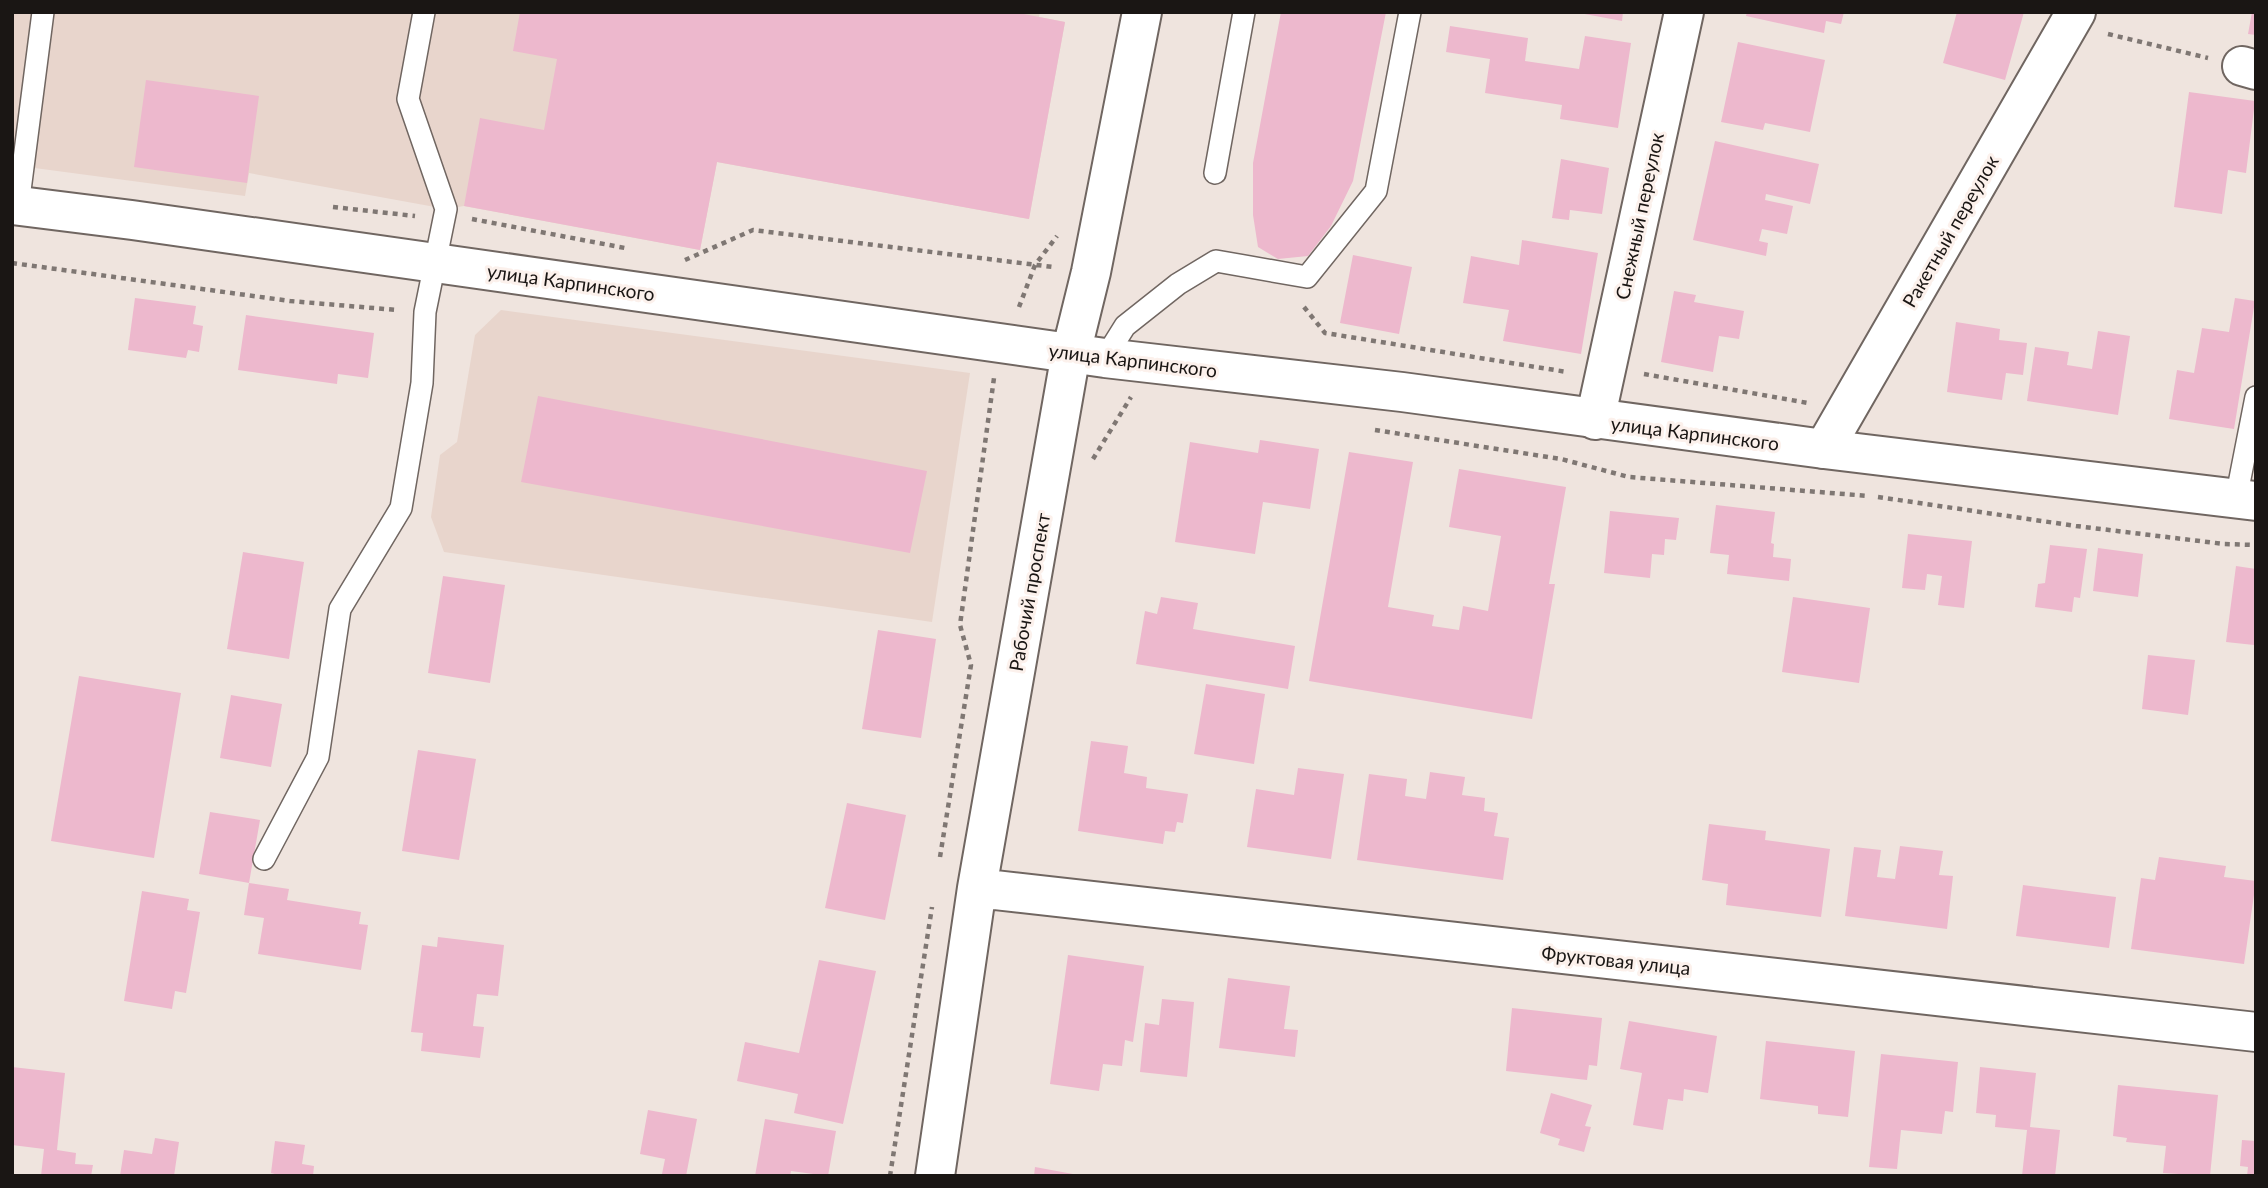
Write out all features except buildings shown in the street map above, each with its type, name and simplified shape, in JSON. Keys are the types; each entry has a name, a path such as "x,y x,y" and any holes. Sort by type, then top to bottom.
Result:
{"street":[{"name":"Рабочий проспект","path":"935,1176 977,888 1088,356 1091,272 1142,12"},
{"name":"Снежный переулок","path":"1595,420 1684,12"},
{"name":"Ракетный переулок","path":"1824,449 2073,18"},
{"name":"улица Карпинского","path":"15,206 1088,356 1402,392 1595,420 2246,500"},
{"name":"Фруктовая улица","path":"977,888 2256,1032"}],"lane":[{"path":"15,206 43,12"},
{"path":"264,859 318,757 340,609 401,508 422,383 425,312 446,209 408,99 424,12"},
{"path":"1215,173 1244,12"},
{"path":"1088,356 1178,284 1216,261 1307,277 1376,191 1410,12"},
{"path":"2246,500 2256,397"}],"path":[{"path":"2073,18 2249,68"},
{"path":"939,864 971,665 960,625 995,367 1034,265 1058,236"},
{"path":"1090,464 1133,393"},
{"path":"1368,429 1561,459 1629,477 1871,496 2089,527 2224,544 2256,545"},
{"path":"890,1176 933,905"}],"shaded area":[{"path":"12,12 1040,12 1039,17 1065,22 1029,219 717,162 700,250 464,206 446,209 249,173 245,196 12,165"},
{"path":"501,310 970,373 932,622 444,552 431,517 440,455 457,442 475,335"}]}
